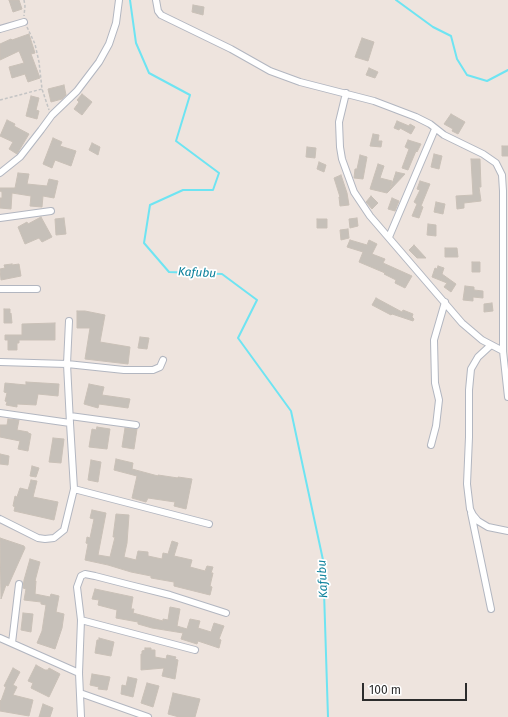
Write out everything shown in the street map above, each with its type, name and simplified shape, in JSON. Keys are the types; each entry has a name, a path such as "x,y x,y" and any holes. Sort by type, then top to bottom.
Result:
{"street":[{"path":"0,173 20,157 52,114 77,91 88,78 109,44 116,23 119,0"},
{"path":"156,0 158,11 161,15 270,70 300,82 374,101 410,114 423,120 444,135 492,159 500,169 503,191 503,351 508,397"},
{"path":"0,29 24,22"},
{"path":"346,94 339,122 340,147 342,159 354,192 370,216 468,328 482,340 503,351"},
{"path":"389,237 435,129"},
{"path":"0,218 51,212"},
{"path":"0,289 36,288"},
{"path":"431,445 436,426 439,400 435,383 434,340 445,302"},
{"path":"0,519 38,538 54,538 64,530 68,508 74,489 67,364 69,321"},
{"path":"490,609 470,510 467,484 469,390 471,370 478,356 491,345"},
{"path":"0,362 67,364 124,370 153,370 160,367 163,360"},
{"path":"0,413 136,425"},
{"path":"74,489 209,524"},
{"path":"470,510 478,521 488,527 508,531"},
{"path":"81,717 79,674 81,620 77,587 81,576 85,574 170,595 226,613"},
{"path":"12,643 19,584"},
{"path":"81,620 195,650"},
{"path":"0,638 79,674"},
{"path":"80,693 148,717"}],"path":[{"path":"24,0 24,22 35,44 42,89 47,107 52,114"},
{"path":"0,100 42,89"}],"building":[{"path":"9,0 19,0 22,9 13,12"},
{"path":"193,5 204,7 203,15 192,12"},
{"path":"29,34 35,53 31,54 40,78 28,82 25,74 12,78 9,67 24,63 19,51 0,60 0,44"},
{"path":"362,38 374,42 368,61 355,57"},
{"path":"369,68 378,72 375,78 366,75"},
{"path":"64,85 66,95 62,99 51,102 48,89"},
{"path":"82,94 92,102 82,115 74,109 79,102 77,100"},
{"path":"31,96 39,98 36,110 39,111 37,119 26,116"},
{"path":"451,114 465,122 458,134 444,124"},
{"path":"7,120 15,124 14,126 29,134 17,154 9,149 13,142 0,136"},
{"path":"397,121 409,126 410,124 415,127 411,134 400,128 399,130 394,128"},
{"path":"373,134 379,135 378,141 382,141 381,147 370,146"},
{"path":"53,138 62,142 60,146 76,151 71,166 55,160 52,168 43,164"},
{"path":"408,140 421,144 417,152 416,151 408,170 402,168 409,149 405,147"},
{"path":"92,143 100,147 98,155 89,150"},
{"path":"502,146 508,146 508,156 502,156"},
{"path":"307,147 316,148 315,158 306,157"},
{"path":"434,154 442,156 439,169 431,167"},
{"path":"360,155 367,157 363,179 354,178 355,169 357,169"},
{"path":"471,159 480,159 481,187 479,187 481,201 464,203 464,208 457,209 456,196 473,195"},
{"path":"319,162 326,165 324,172 317,169"},
{"path":"378,164 384,166 380,178 392,181 390,190 387,193 370,189"},
{"path":"396,172 405,174 390,190"},
{"path":"18,173 29,174 27,184 47,186 49,179 58,181 54,198 43,196 42,207 30,206 31,196 12,193 11,209 0,208 0,198 2,198 2,192 0,191 0,188 15,188"},
{"path":"341,175 349,205 340,206 340,197 334,178"},
{"path":"420,181 430,184 421,206 423,207 419,218 412,216 417,204 414,202 420,190 417,189"},
{"path":"371,196 378,203 372,209 366,202"},
{"path":"392,198 399,201 395,211 388,209"},
{"path":"436,202 445,204 443,214 434,212"},
{"path":"41,217 52,237 42,242 39,238 25,244 18,227 27,222 28,224"},
{"path":"64,218 66,234 56,235 55,219"},
{"path":"357,218 358,226 350,228 349,219"},
{"path":"317,219 327,219 327,228 317,228"},
{"path":"428,224 436,225 436,236 427,235"},
{"path":"348,229 349,238 341,240 340,230"},
{"path":"350,240 367,245 369,240 377,244 372,254 385,259 383,263 412,276 405,288 395,283 396,280 384,274 385,273 359,262 363,252 347,247"},
{"path":"414,245 426,258 417,258 409,250"},
{"path":"445,248 457,248 458,257 445,257"},
{"path":"472,262 480,262 480,272 472,272"},
{"path":"19,264 21,276 1,280 0,269 5,268 4,265"},
{"path":"438,266 444,268 442,274 456,284 451,292 444,287 447,283 432,277 435,268 437,269"},
{"path":"465,286 474,287 474,290 483,291 483,298 473,297 473,301 463,300"},
{"path":"376,298 402,312 403,310 413,314 413,321 392,314 391,315 372,305"},
{"path":"492,303 493,311 484,312 484,304"},
{"path":"4,309 10,309 12,323 4,323"},
{"path":"77,311 105,315 100,342 130,347 128,364 85,359 90,328 77,328"},
{"path":"55,323 55,340 19,340 19,343 17,343 17,350 8,350 8,340 5,340 5,335 22,335 22,324"},
{"path":"140,337 149,338 147,349 138,348"},
{"path":"26,382 59,384 58,396 38,394 36,405 17,404 17,407 6,405 7,402 5,401 7,393 4,392 5,383 26,385"},
{"path":"89,384 104,387 102,395 130,399 128,408 99,404 98,408 84,404"},
{"path":"8,419 19,420 17,430 31,434 28,451 18,449 20,441 0,437 0,425 7,425"},
{"path":"97,427 110,429 107,449 89,447 92,429 96,430"},
{"path":"125,428 137,429 134,449 122,447"},
{"path":"53,438 64,439 61,463 49,462"},
{"path":"0,454 9,456 8,465 0,464"},
{"path":"116,459 133,463 132,469 158,476 192,479 186,509 174,506 175,502 148,498 146,502 132,498 137,476 114,470"},
{"path":"91,460 101,462 98,482 88,480"},
{"path":"32,466 39,468 36,477 30,476"},
{"path":"31,480 37,481 33,497 58,502 54,520 14,511 15,507 13,506 15,496 17,497 20,488 28,490"},
{"path":"92,510 106,513 98,555 110,557 115,537 113,537 116,514 129,515 127,543 124,557 136,560 138,551 148,552 148,556 162,559 163,553 168,554 172,541 178,543 174,556 192,560 190,567 205,571 207,566 213,567 211,573 213,573 210,586 212,587 210,595 174,586 174,582 151,578 151,576 85,560 88,544 86,543 87,537 90,538 94,519 90,518"},
{"path":"0,538 24,546 25,548 8,586 6,585 1,599"},
{"path":"30,559 40,562 35,581 35,594 50,597 51,594 59,596 56,612 64,614 62,628 55,649 37,643 42,631 46,605 41,604 41,602 24,600 26,589 23,588 24,580"},
{"path":"95,589 133,597 131,609 134,609 133,613 163,621 163,619 168,620 170,607 180,609 177,626 187,629 190,619 200,621 198,628 211,632 214,623 224,626 219,639 221,640 219,648 198,641 197,644 181,639 183,633 152,628 138,624 138,622 116,618 117,610 98,605 99,600 92,599"},
{"path":"23,613 33,614 31,632 21,630"},
{"path":"99,638 114,642 111,656 95,653 97,640 99,640"},
{"path":"145,648 155,650 155,657 166,659 167,655 176,657 175,659 178,660 175,679 162,676 164,668 141,670 141,654"},
{"path":"36,665 45,670 48,670 49,668 60,674 49,697 31,688 33,683 28,681"},
{"path":"13,668 20,672 13,685 17,687 13,695 33,700 29,716 0,711 0,700 1,701 6,687 4,686"},
{"path":"92,674 110,677 107,690 98,689 99,687 90,685"},
{"path":"128,677 137,679 133,697 121,694 122,685 126,686"},
{"path":"147,683 159,686 153,707 141,703"},
{"path":"173,693 200,699 195,717 179,717 168,714"},
{"path":"43,704 53,708 50,717 39,717"}],"waterway":[{"name":"Kafubu","path":"130,0 136,43 149,73 190,95 176,141 219,173 213,190 183,190 150,205 144,243 169,272 222,274 257,300 238,338 291,411 323,560 328,717"},
{"path":"396,0 433,27 451,36 457,59 467,75 487,81 508,70"}]}
